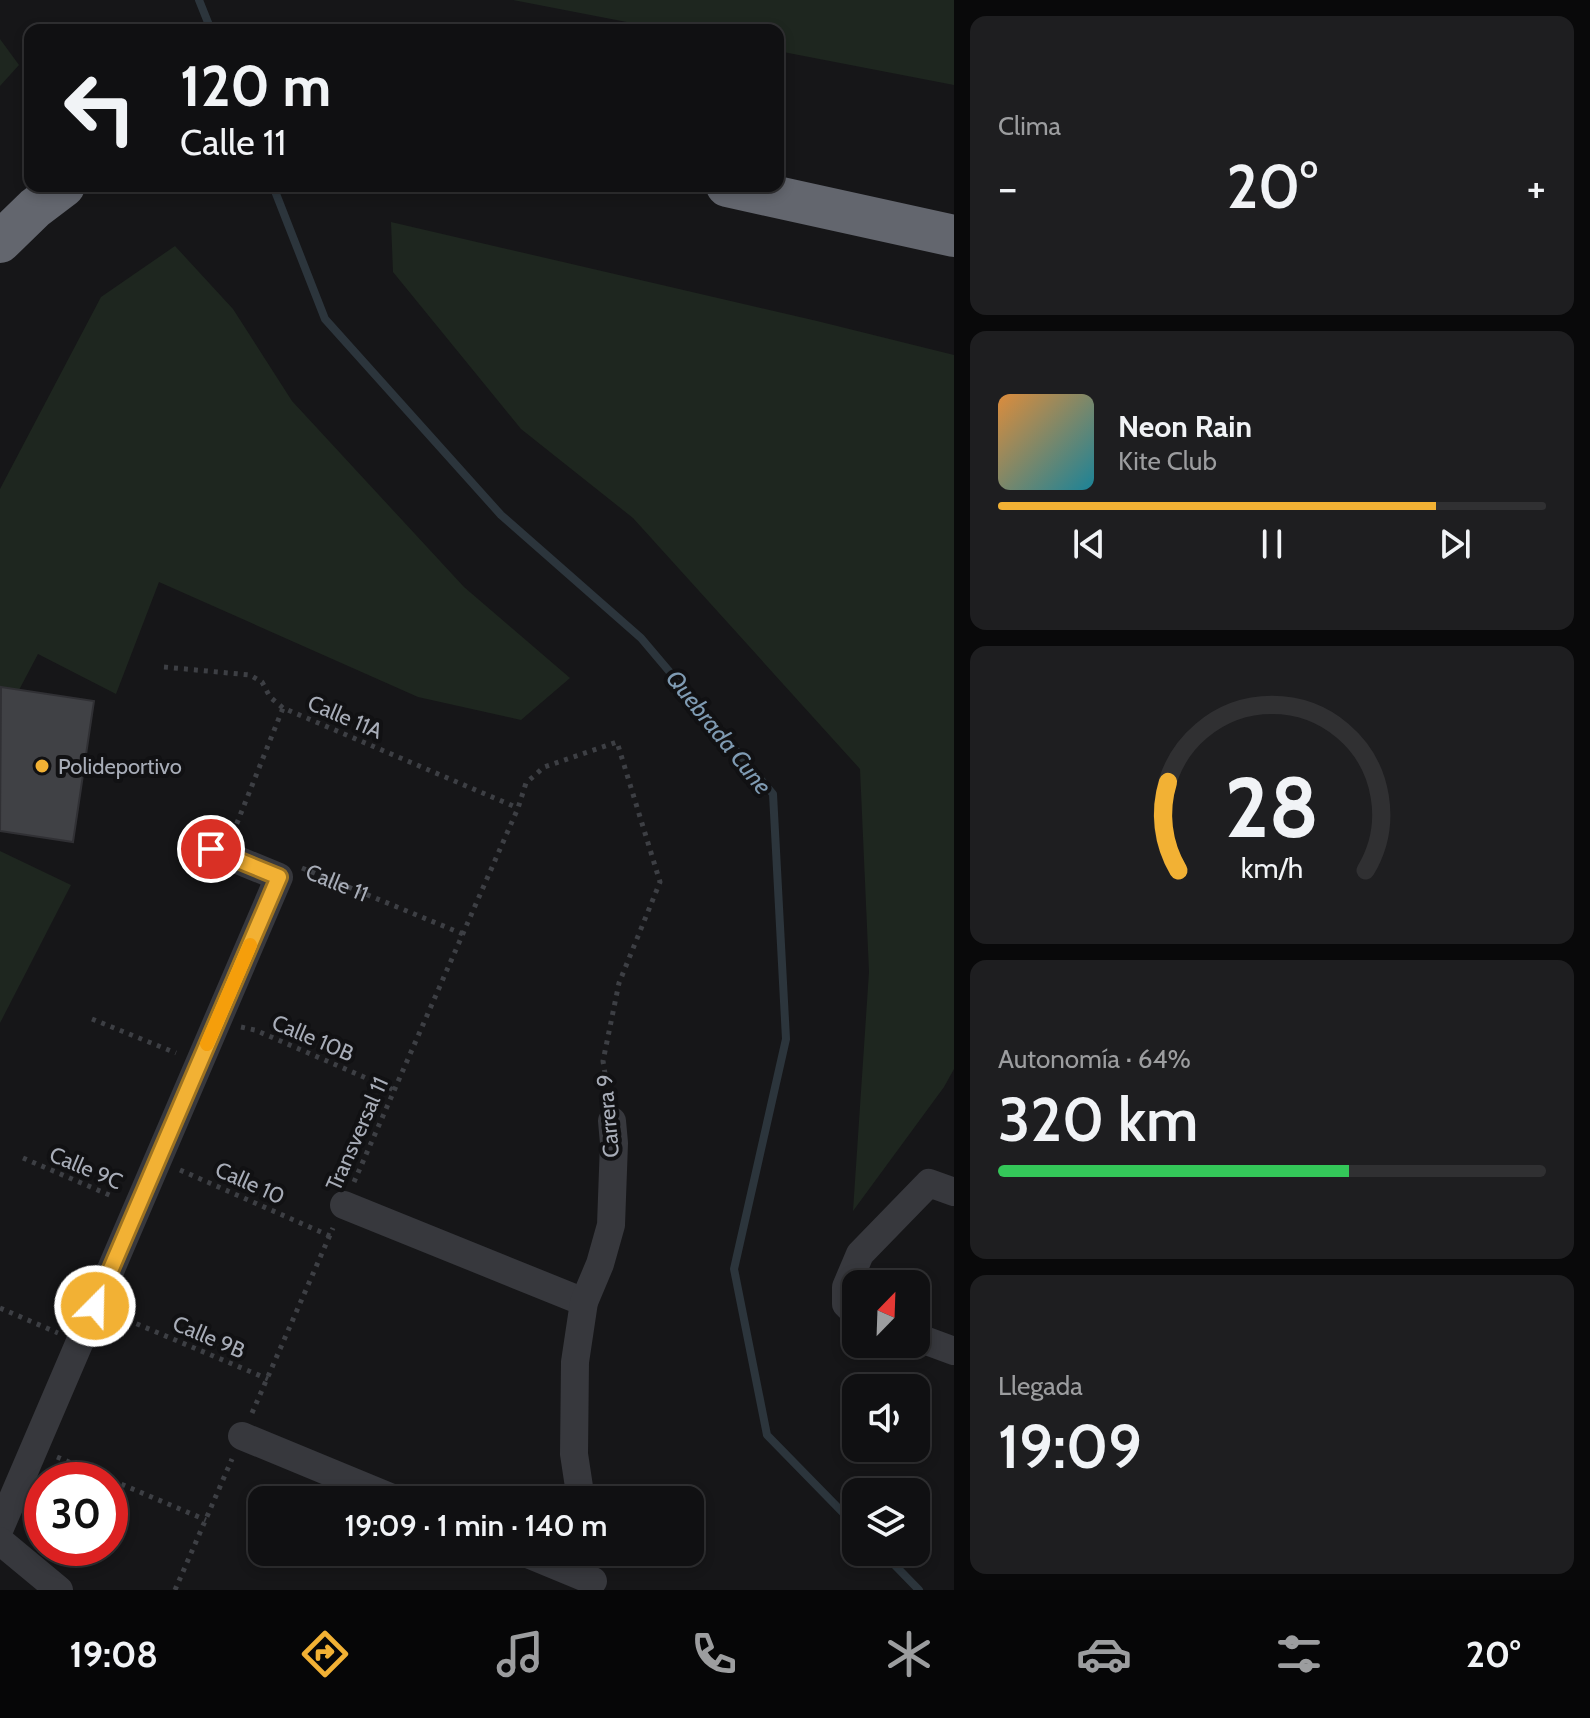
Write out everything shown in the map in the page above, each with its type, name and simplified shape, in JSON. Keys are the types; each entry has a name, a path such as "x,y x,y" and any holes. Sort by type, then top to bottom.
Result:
{"highway":[{"path":"784,169 954,209"},
{"path":"754,192 954,236"},
{"path":"0,242 27,193"}],"street":[{"name":"Calle 11","path":"218,852 279,877"},
{"path":"0,1528 279,877"},
{"name":"Carrera 9","path":"579,1486 574,1454 575,1362 584,1302 600,1264 611,1225 612,1121"},
{"path":"853,1270 860,1254 942,1188"},
{"path":"344,1205 584,1302"},
{"path":"930,1342 954,1351"},
{"path":"242,1436 363,1486"},
{"path":"0,1541 59,1590"},
{"path":"554,1566 595,1585"}],"path":[{"name":"Calle 11A","path":"164,667 250,675 262,682 270,697 283,708 518,808"},
{"path":"218,852 283,708"},
{"name":"Transversal 11","path":"175,1590 518,808 526,783 544,767 617,742"},
{"name":"Carrera 9","path":"612,1121 603,1061 619,983 660,882 617,742"},
{"name":"Calle 11","path":"279,877 290,870 303,868 463,934"},
{"path":"92,1019 199,1063"},
{"name":"Calle 10B","path":"217,1022 255,1030 394,1090"},
{"name":"Calle 9C","path":"23,1158 138,1207"},
{"name":"Calle 10","path":"157,1160 330,1236"},
{"name":"Calle 9B","path":"95,1306 268,1379"},
{"path":"0,1308 79,1342"},
{"path":"34,1448 206,1520"}],"shaded area":[{"path":"513,0 954,0 954,85 784,52 784,24 637,24"},
{"path":"0,39 19,65 0,86"},
{"path":"391,222 954,355 954,1069 853,1211 869,972 860,769 633,518 521,429 393,272"},
{"path":"175,246 233,309 292,401 464,587 570,678 521,720 418,697 159,582 116,694 38,654 0,726 0,489 101,297"},
{"path":"0,851 71,885 0,1023"}],"building":[{"name":"Polideportivo","path":"1,687 94,701 73,842 0,831"}],"waterway":[{"name":"Quebrada Cune","path":"199,0 209,24"},
{"name":"Quebrada Cune","path":"275,192 325,319 501,515 641,638 773,794 786,1039 734,1269 767,1435 842,1512"},
{"name":"Quebrada Cune","path":"896,1566 919,1590"}],"slow traffic":[{"path":"207,1044 250,945"}],"place":[{"name":"Polideportivo","path":"42,766"}],"route":[{"path":"95,1306 279,877 211,849"}]}
